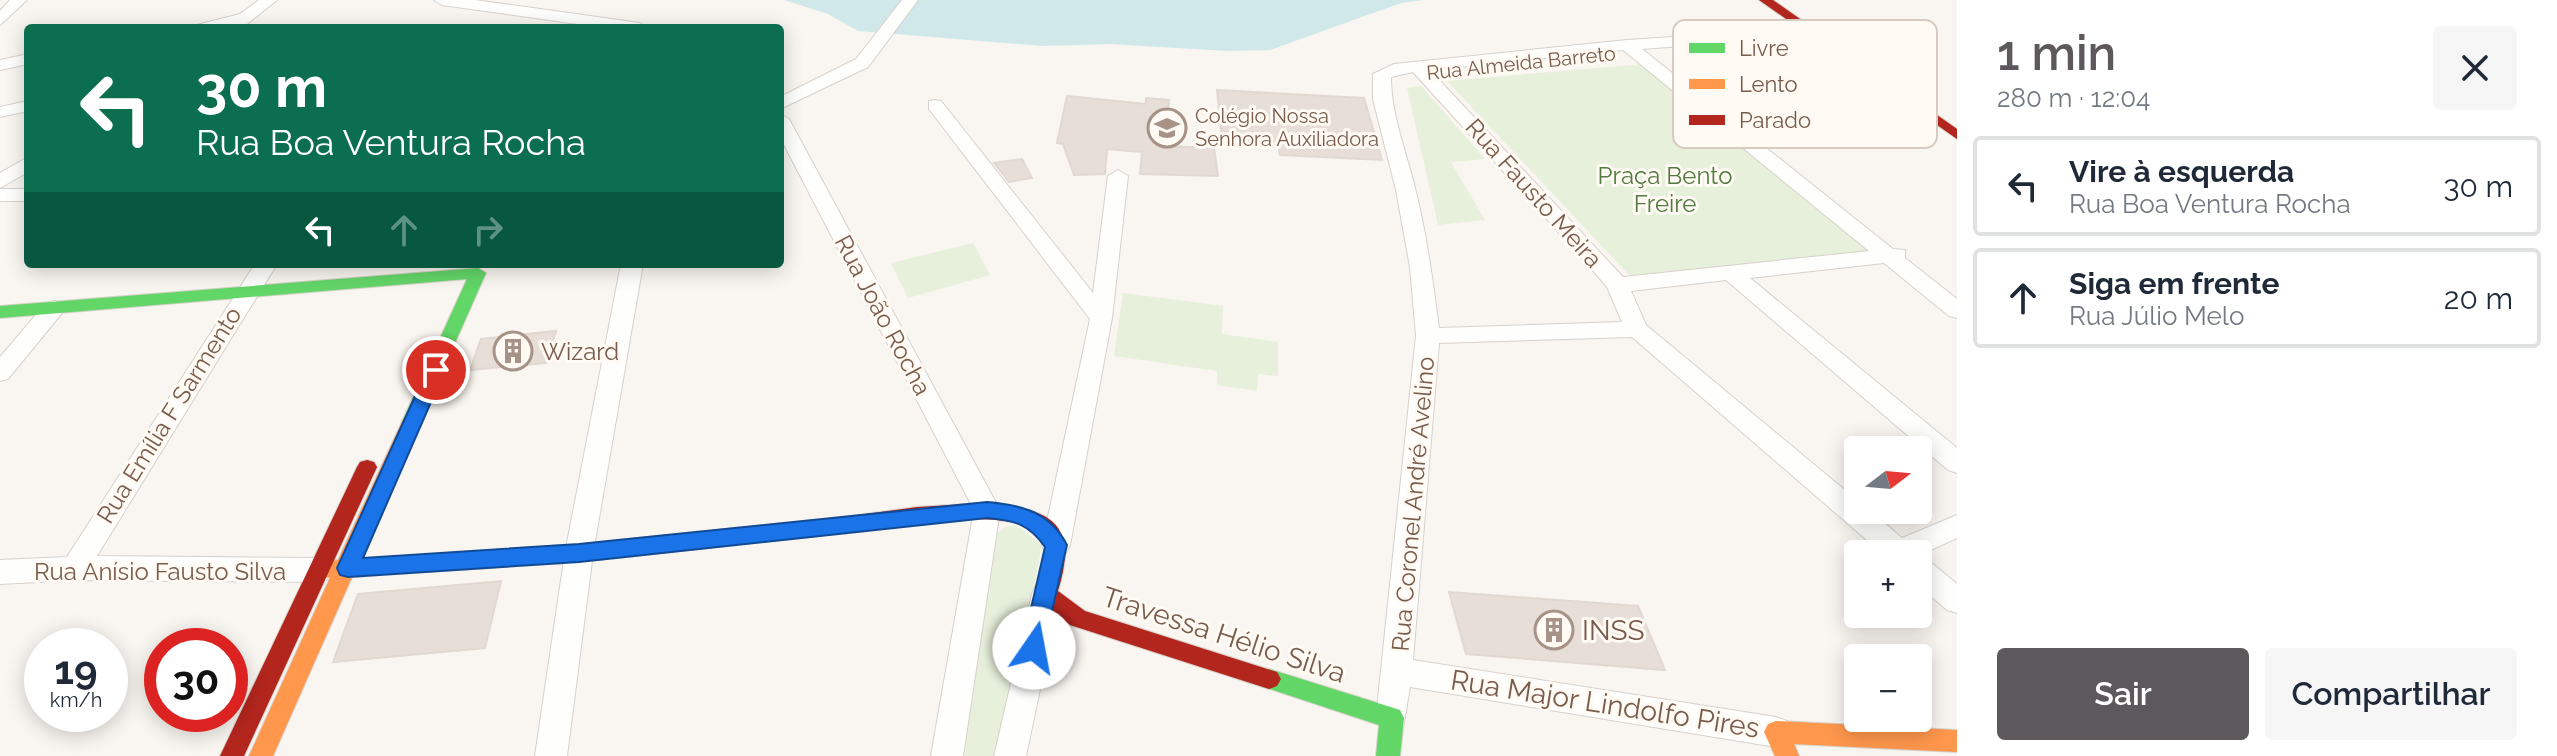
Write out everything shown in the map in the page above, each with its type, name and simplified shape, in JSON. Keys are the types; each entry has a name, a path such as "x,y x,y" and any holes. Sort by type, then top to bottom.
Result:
{"street":[{"path":"0,20 19,0"},
{"path":"238,23 269,0"},
{"path":"442,0 591,24"},
{"path":"784,102 841,76 867,57 910,0"},
{"path":"1773,5 1792,20"},
{"name":"Rua Almeida Barreto","path":"1388,74 1673,45"},
{"path":"1638,48 1673,76"},
{"path":"0,65 24,60"},
{"name":"Rua Fausto Meira","path":"1422,70 1617,285 1637,329"},
{"name":"Rua Coronel André Avelino","path":"1388,74 1382,99 1406,190 1421,267 1428,336 1392,718"},
{"path":"935,105 1101,318"},
{"path":"0,112 24,107"},
{"path":"0,112 24,113"},
{"path":"1937,121 1957,135"},
{"name":"Rua João Rocha","path":"784,127 987,510"},
{"path":"1761,148 1957,311"},
{"path":"0,182 24,166"},
{"path":"1010,756 1101,318 1118,176"},
{"path":"0,195 24,195"},
{"path":"1617,285 1894,256 1957,299"},
{"name":"Rua Emília F Sarmento","path":"75,568 242,297 263,268"},
{"path":"551,756 579,553 631,268"},
{"path":"1731,273 1957,463"},
{"path":"0,324 49,314 464,278 334,569 232,756"},
{"path":"0,312 49,314"},
{"path":"0,373 49,314"},
{"path":"1428,336 1637,329 1885,540"},
{"path":"261,756 334,569 372,457"},
{"path":"334,569 579,553 987,510 1025,515 1051,534 1056,545"},
{"path":"947,756 987,510"},
{"path":"1932,542 1957,526"},
{"name":"Rua Anísio Fausto Silva","path":"0,572 75,568 334,569"},
{"path":"1932,576 1951,590"},
{"name":"Travessa Hélio Silva","path":"1046,594 1078,618 1392,718"},
{"name":"Rua Major Lindolfo Pires","path":"1398,671 1781,744 1828,735 1957,741"},
{"path":"1388,756 1392,718"},
{"path":"1828,735 1839,756"}],"green space":[{"name":"Praça Bento Freire","path":"1644,64 1673,88 1673,148 1746,148 1872,251 1631,277 1447,81"},
{"path":"1421,86 1485,159 1451,162 1485,220 1438,225 1407,88"},
{"path":"973,243 990,275 908,298 891,263"},
{"path":"1123,293 1223,306 1222,334 1278,342 1278,376 1258,374 1257,391 1217,385 1217,371 1114,356"},
{"path":"1015,525 1042,544 1003,756 964,756 993,536"}],"water":[{"path":"784,0 1424,0 1401,3 1270,50 1228,51 1109,44 1044,46 858,31 828,14"}],"building":[{"path":"1217,90 1364,98 1382,160 1280,155 1277,142 1222,139"},
{"path":"1067,96 1146,104 1146,98 1169,100 1166,146 1214,148 1218,176 1140,174 1142,152 1107,149 1105,174 1074,175 1063,144 1057,143"},
{"path":"1022,159 1032,178 1009,182 994,163"},
{"name":"Wizard","path":"556,331 546,363 470,370 481,339"},
{"path":"501,581 485,648 333,662 358,594"},
{"name":"INSS","path":"1449,592 1638,606 1665,670 1466,654"}],"traffic: fast":[{"path":"0,312 478,273 410,424"},
{"path":"1269,679 1392,718 1388,756"}],"traffic: slow":[{"path":"261,756 410,424"},
{"path":"320,570 579,553 836,526"},
{"path":"1787,756 1776,732 1957,741"}],"traffic: jam":[{"path":"1765,0 1793,20"},
{"path":"1937,121 1957,135"},
{"path":"232,756 367,467"},
{"path":"836,526 917,515 984,511 1013,514 1037,521 1052,534 1056,548 1055,564 1046,594 1078,618 1269,679"}],"place":[{"name":"Colégio Nossa Senhora Auxiliadora","path":"1167,128"},
{"name":"Wizard","path":"513,351"},
{"name":"INSS","path":"1554,630"}],"route":[{"path":"436,370 348,568 579,553 987,510 1006,512 1025,515 1042,526 1051,534 1056,545 1034,648"}]}
